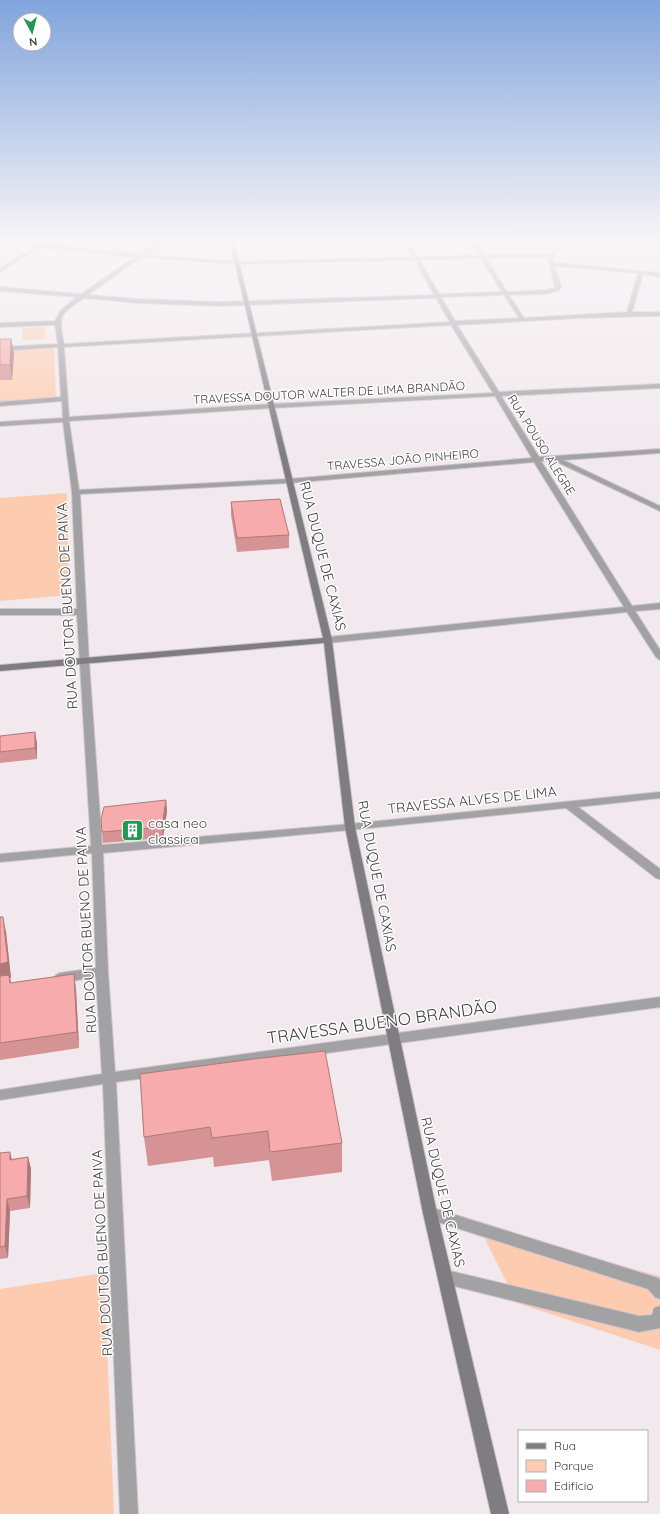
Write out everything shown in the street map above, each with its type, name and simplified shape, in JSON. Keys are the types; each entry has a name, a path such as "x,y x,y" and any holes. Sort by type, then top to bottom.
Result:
{"street":[{"path":"0,325 57,323 61,313"},
{"name":"RUA DUQUE DE CAXIAS","path":"250,313 328,640 350,827 430,1214 446,1277 500,1514"},
{"name":"RUA POUSO ALEGRE","path":"447,313 660,657"},
{"path":"518,313 522,319"},
{"path":"0,349 522,319 660,314"},
{"name":"RUA DOUTOR BUENO DE PAIVA","path":"57,323 61,345 66,420 76,492 81,612 97,849 102,972 109,1078 129,1514"},
{"name":"TRAVESSA DOUTOR WALTER DE LIMA BRANDÃO","path":"0,424 272,406 660,386"},
{"path":"0,404 64,400"},
{"name":"TRAVESSA JOÃO PINHEIRO","path":"76,492 289,481 555,458 660,451"},
{"path":"555,458 660,509"},
{"path":"0,668 328,640 660,606"},
{"path":"0,612 81,612"},
{"name":"TRAVESSA ALVES DE LIMA","path":"0,858 350,827 660,795"},
{"path":"567,804 660,875"},
{"path":"47,980 102,972"},
{"name":"TRAVESSA BUENO BRANDÃO","path":"0,1095 109,1078 660,1002"},
{"path":"430,1214 653,1283 660,1292"},
{"path":"446,1277 639,1324 656,1322 659,1319 660,1313"}],"green space":[{"path":"45,327 45,339 22,340 23,328"},
{"path":"54,347 56,399 0,403 0,350"},
{"path":"67,493 69,595 0,601 0,498"},
{"path":"480,1229 660,1276 660,1350 517,1303"},
{"path":"104,1273 114,1514 0,1514 0,1289"}],"building":[{"path":"0,339 11,339 10,365 0,365"},
{"path":"280,499 289,535 237,538 231,502"},
{"path":"35,732 35,748 0,752 0,736"},
{"path":"166,800 162,827 102,832 101,819 104,807"},
{"path":"0,917 3,917 8,962 0,964"},
{"path":"74,974 77,1032 0,1043 0,976 9,975 10,983"},
{"path":"325,1051 342,1143 270,1152 268,1131 212,1138 210,1127 144,1137 140,1074"},
{"path":"10,1152 10,1160 28,1157 27,1196 7,1199 5,1246 0,1247 0,1153"}],"place":[{"name":"casa neo classica","path":"133,831"}]}
